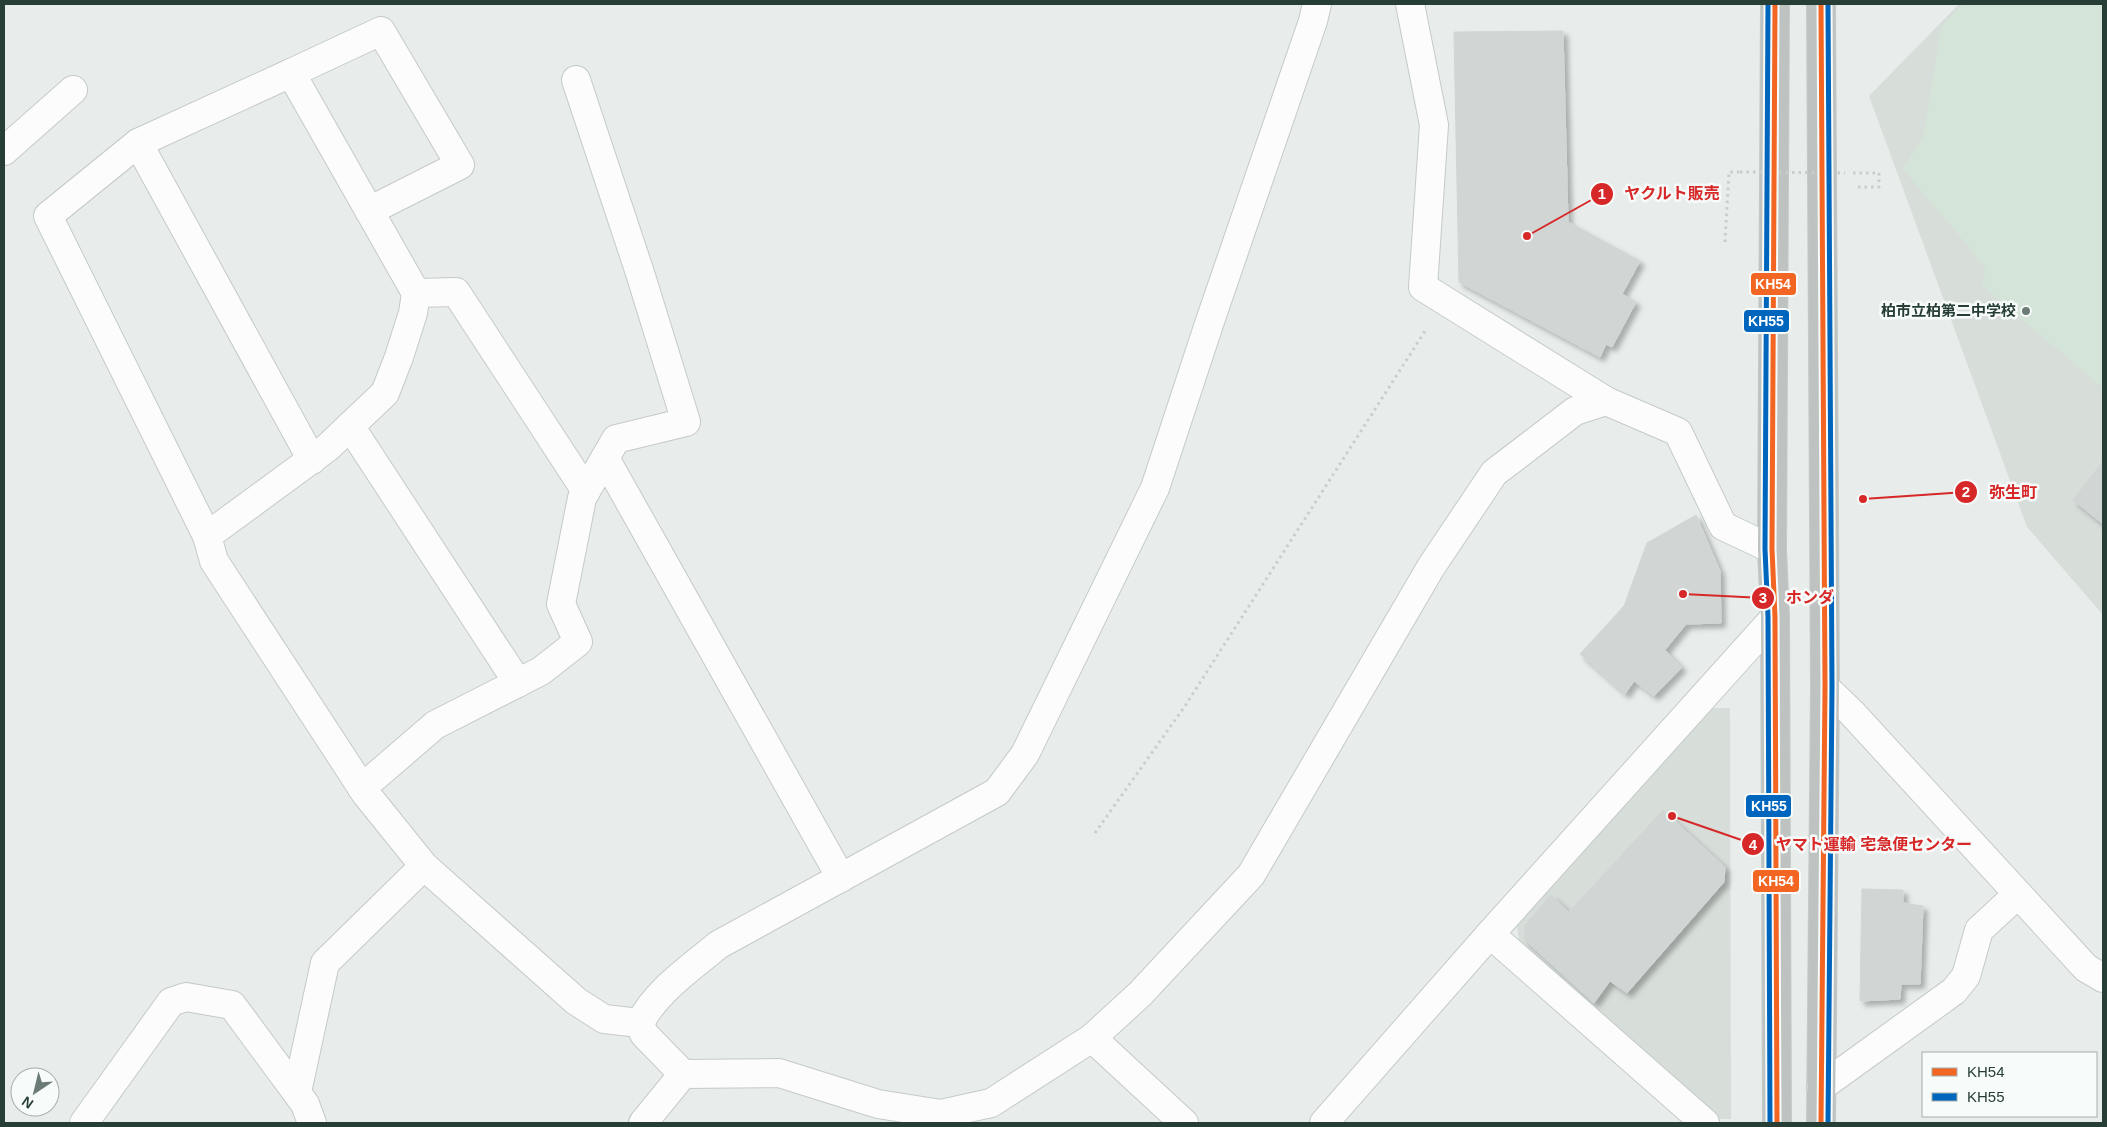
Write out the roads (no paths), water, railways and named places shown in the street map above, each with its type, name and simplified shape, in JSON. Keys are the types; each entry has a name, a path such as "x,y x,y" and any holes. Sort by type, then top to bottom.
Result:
{"highway":[{"path":"1775,4 1772,549 1775,617 1776,1123"},
{"path":"1820,1123 1825,687 1821,4"}],"street":[{"path":"1316,4 1313,21 1155,488 1025,754 997,792 718,945 680,977 646,1011 640,1023 644,1034 683,1074 779,1073 878,1104 936,1119 991,1103 1092,1038 1140,994 1251,874 1431,567 1494,473 1575,411 1606,401"},
{"path":"1410,4 1434,125 1423,287 1606,401 1678,432 1723,526 1772,549"},
{"path":"369,211 460,165 380,32 138,143 48,216 207,536 214,561 362,788 424,866 576,1001 604,1019 640,1023"},
{"path":"207,536 312,460 385,393 402,348 416,293 291,73"},
{"path":"362,788 435,725 541,671 578,642 561,604 582,498 616,440 686,422 640,273 576,80"},
{"path":"4,151 74,90"},
{"path":"138,143 312,460"},
{"path":"416,293 456,292 586,491"},
{"path":"350,426 518,683"},
{"path":"605,458 841,878"},
{"path":"1324,1123 1490,934 1775,617"},
{"path":"1825,687 1851,712 2086,968 2103,978"},
{"path":"297,1092 325,963 424,866"},
{"path":"1821,1087 1954,991 1966,976 1979,930 2018,894"},
{"path":"1490,934 1705,1123"},
{"path":"84,1123 171,1002 186,997 232,1006 297,1092 305,1104 312,1123"},
{"path":"1092,1038 1184,1123"},
{"path":"643,1123 683,1074"}],"place":[{"name":"ヤクルト販売","path":"1527,236"},
{"name":"柏市立柏第二中学校","path":"2026,311"},
{"name":"弥生町","path":"1863,499"},
{"name":"ホンダ","path":"1683,594"},
{"name":"ヤマト運輸 宅急便センター","path":"1672,816"}]}
